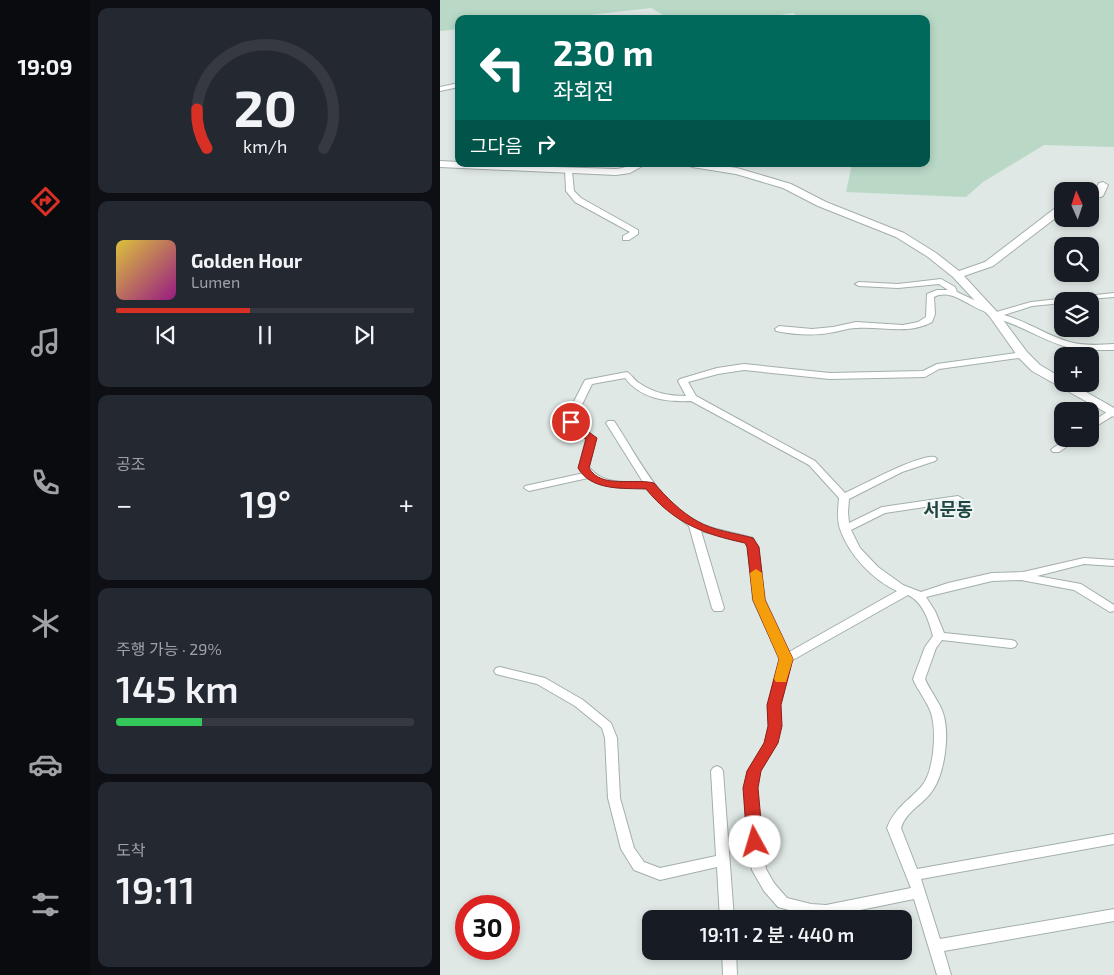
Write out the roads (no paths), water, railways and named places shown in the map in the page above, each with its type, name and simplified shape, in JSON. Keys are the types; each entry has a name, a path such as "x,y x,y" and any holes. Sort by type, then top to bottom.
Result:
{"street":[{"path":"440,89 455,86"},
{"path":"440,164 455,164"},
{"path":"541,167 627,171 635,167"},
{"path":"711,167 737,171 787,186 822,204 900,235 932,255 957,275 992,313 1023,356 1048,376 1113,413 1099,422"},
{"path":"575,168 570,191 578,200 635,232 626,238"},
{"path":"1099,194 1103,185"},
{"path":"957,275 989,264 1054,214"},
{"path":"860,284 904,286 941,281 952,289 952,292"},
{"path":"778,329 807,332 832,330 856,325 900,327 921,324 930,320 932,313 929,302 930,296 934,292 952,292 975,306 1006,316 1063,343 1078,347 1114,347"},
{"path":"992,313 1031,304 1114,295"},
{"path":"692,398 683,381 717,371 744,367 830,376 925,374 937,367 1023,356"},
{"path":"650,485 616,484 600,481 588,474 584,468 592,438 576,430 571,422 572,415 588,382 627,375 634,384 659,397 673,399 692,398 812,463 824,472 844,498 843,525 853,546 874,571 898,587 919,596 930,613 939,636"},
{"path":"611,423 650,485 660,497 694,524 725,535 749,540 753,547 759,600 786,659 774,705 775,726 771,743 754,771 751,788 753,828 759,870 769,887 783,903 811,910 826,911 920,892"},
{"path":"1056,450 1061,447"},
{"path":"844,498 899,470 932,458"},
{"path":"530,488 588,474"},
{"path":"845,529 882,510 958,499"},
{"path":"694,524 718,608"},
{"path":"919,596 992,577 1023,576 1084,561 1114,563"},
{"path":"1023,576 1077,587 1110,608"},
{"path":"786,659 908,590"},
{"path":"939,636 1011,644"},
{"path":"939,636 932,647 919,679 939,720 940,745 931,786 902,811 896,819 894,828 920,892 944,975"},
{"path":"500,671 541,681 579,703 606,726 611,738 614,798 628,849 639,866 660,874 724,860"},
{"path":"717,770 727,910"},
{"path":"913,875 1114,839"},
{"path":"935,946 1114,915"},
{"path":"729,960 730,975"}],"district":[{"name":"서문동","path":"948,509"}]}
